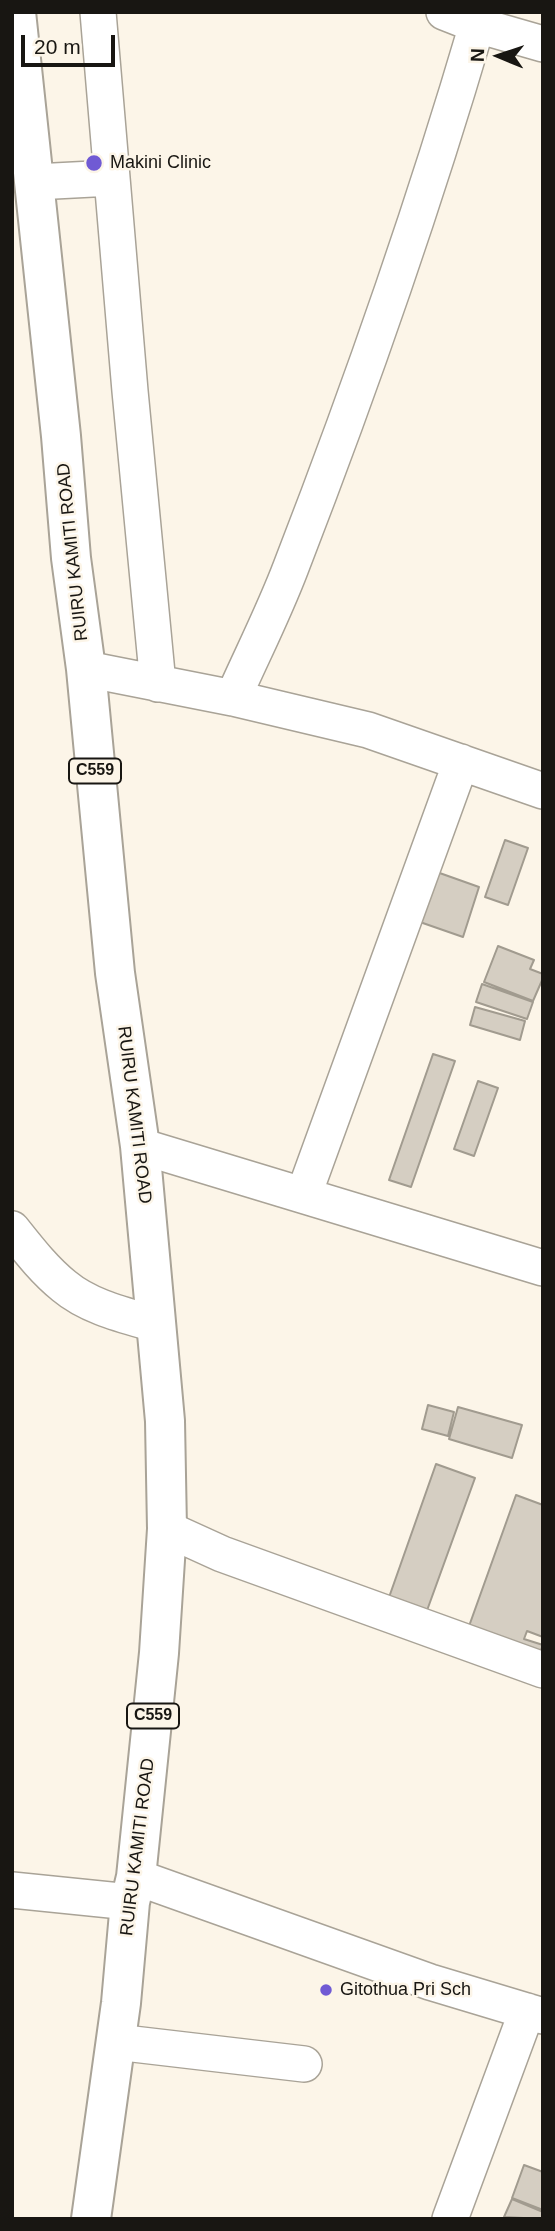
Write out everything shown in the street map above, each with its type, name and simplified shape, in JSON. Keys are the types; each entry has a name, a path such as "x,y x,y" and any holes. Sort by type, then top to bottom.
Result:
{"main road":[{"name":"RUIRU KAMITI ROAD","path":"16,12 61,436 71,558 86,669 115,973 140,1146 165,1421 167,1529 159,1653 116,2042 91,2219"}],"street":[{"path":"98,12 158,684"},
{"path":"444,12 477,25 543,44"},
{"path":"233,698 290,569 378,330 440,151 477,25"},
{"path":"35,182 112,178"},
{"path":"86,669 233,698 368,730 543,791"},
{"path":"304,1194 461,762"},
{"path":"140,1146 543,1268"},
{"path":"12,1229 35,1258 65,1287 102,1308 155,1324"},
{"path":"167,1529 222,1554 543,1670"},
{"path":"12,1890 133,1889 318,1944 535,2014 450,2219"},
{"path":"116,2042 304,2064"}],"building":[{"path":"505,840 528,848 508,905 485,897"},
{"path":"434,871 479,887 463,937 417,921"},
{"path":"498,946 534,960 530,969 543,974 533,1001 484,982"},
{"path":"482,984 533,1002 527,1019 476,1002"},
{"path":"475,1007 525,1021 520,1040 470,1025"},
{"path":"433,1054 455,1061 411,1187 389,1180"},
{"path":"478,1081 498,1088 474,1156 454,1149"},
{"path":"428,1405 454,1412 448,1436 422,1429"},
{"path":"458,1407 522,1425 512,1458 449,1439"},
{"path":"436,1464 475,1478 425,1616 387,1603"},
{"path":"516,1495 543,1505 543,1637 527,1631 524,1639 543,1645 539,1655 468,1629"},
{"path":"524,2165 543,2172 543,2210 512,2198"},
{"path":"512,2199 543,2212 543,2219 504,2217"}],"place":[{"name":"Makini Clinic","path":"94,163"},
{"name":"Gitothua Pri Sch","path":"326,1990"}]}
